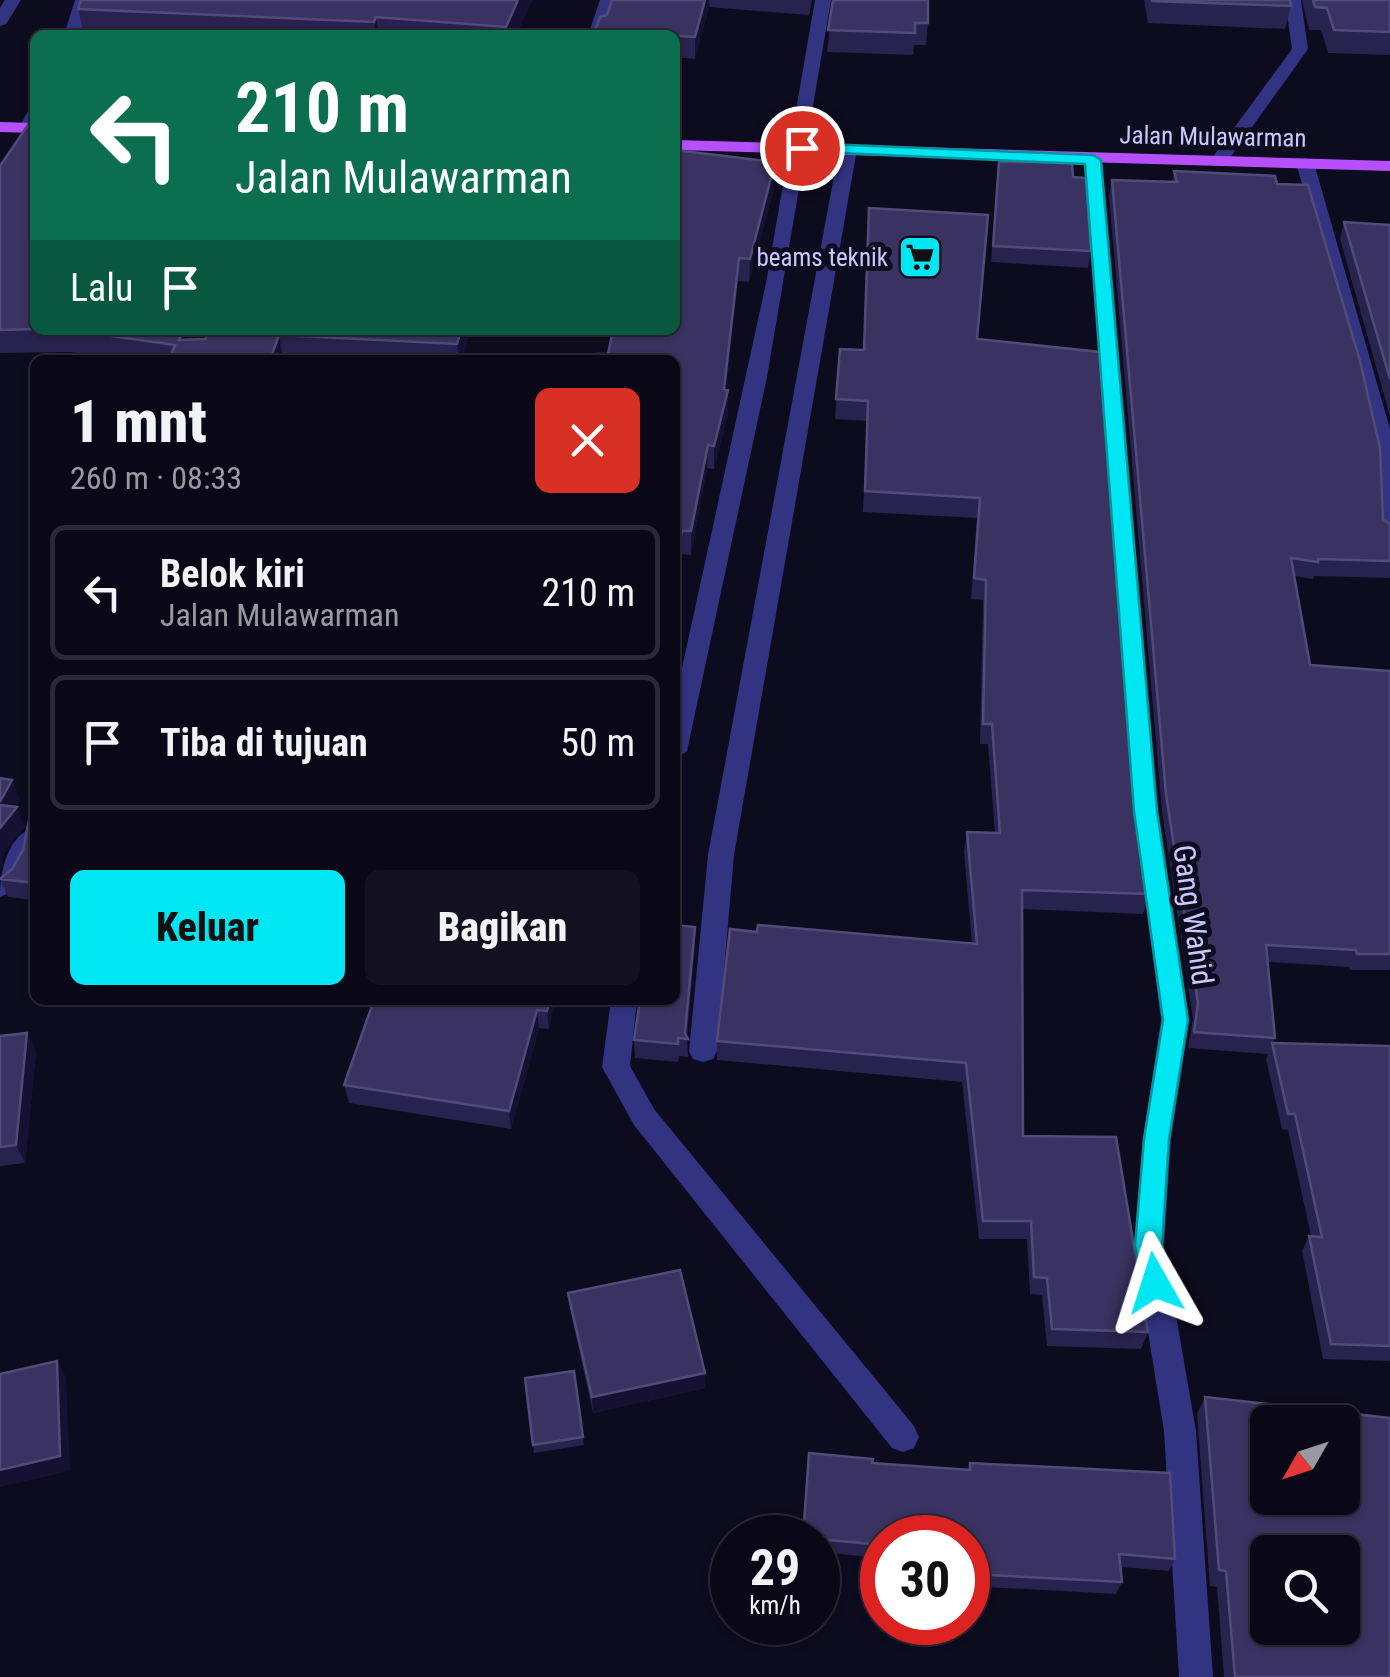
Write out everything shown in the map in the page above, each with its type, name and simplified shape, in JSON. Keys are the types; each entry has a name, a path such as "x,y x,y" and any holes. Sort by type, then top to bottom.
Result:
{"main road":[{"path":"0,128 30,123"},
{"name":"Jalan Mulawarman","path":"680,145 1390,166"}],"street":[{"path":"0,21 12,0"},
{"path":"73,30 82,0"},
{"path":"598,30 608,0"},
{"path":"680,730 725,536 802,148 823,0"},
{"path":"1218,162 1300,49 1294,0"},
{"path":"703,1051 722,855 848,150"},
{"name":"Gang Wahid","path":"1093,160 1146,811 1175,1020 1156,1139 1149,1246 1180,1431 1196,1677"},
{"path":"1305,162 1368,378 1388,465 1390,533"},
{"path":"0,887 30,843"},
{"path":"623,1005 616,1066 644,1117 903,1438"}],"building":[{"path":"81,0 518,0 506,27 376,17 374,22 78,9"},
{"path":"612,0 705,0 695,37 680,36 680,30 595,30 600,17 607,15"},
{"path":"833,0 928,0 928,23 915,23 915,33 828,30"},
{"path":"1290,0 1291,6 1152,1"},
{"path":"1313,0 1390,0 1390,32 1334,30 1327,8 1315,7"},
{"path":"30,125 30,329 0,330 0,166"},
{"path":"680,151 775,162 750,259 739,258 724,389 728,390 714,446 708,445 691,531 682,531 680,541 680,355 597,355 608,354 612,335 680,335"},
{"path":"999,162 1072,162 1073,177 1086,178 1091,251 993,246"},
{"path":"1174,171 1275,176 1277,184 1308,185 1360,361 1380,448 1383,519 1390,524 1390,561 1318,562 1291,558 1310,665 1390,671 1390,954 1266,945 1275,1038 1194,1032 1198,1003 1166,794 1112,180 1177,182"},
{"path":"869,208 988,215 977,339 1100,352 1135,791 1149,894 1022,890 1023,1136 1116,1137 1148,1332 1052,1329 1047,1278 1034,1277 1031,1221 983,1221 966,1063 717,1041 730,929 757,932 758,925 977,944 967,832 1000,833 992,724 983,724 986,580 974,578 980,498 865,491 868,401 836,399 840,349 864,350"},
{"path":"1344,222 1390,225 1390,379"},
{"path":"104,335 182,335 179,340 205,339 207,335 279,335 272,355 171,355 175,345"},
{"path":"279,335 460,335 457,344"},
{"path":"0,778 12,780 0,802"},
{"path":"0,805 17,807 0,828"},
{"path":"30,815 30,882 0,879 12,869 23,850"},
{"path":"680,926 695,927 685,1033 688,1039 678,1038 678,1044 634,1040 639,1005 680,1005"},
{"path":"372,1005 549,1005 547,1011 537,1010 509,1111 344,1085"},
{"path":"27,1033 16,1145 0,1147 0,1036"},
{"path":"1272,1043 1390,1046 1390,1346 1331,1344 1309,1236 1322,1237 1295,1114 1288,1114"},
{"path":"680,1270 705,1373 592,1397 568,1293"},
{"path":"57,1361 60,1456 0,1470 0,1374"},
{"path":"574,1371 583,1437 533,1445 525,1378"},
{"path":"1205,1397 1275,1405 1250,1405 1250,1515 1360,1515 1360,1415 1390,1418 1390,1677 1235,1677 1226,1571 1219,1570"},
{"path":"809,1453 873,1459 872,1463 970,1470 970,1463 1170,1473 1175,1559 1119,1554 1122,1582 990,1575 990,1515 860,1515 860,1543 840,1541 840,1515 805,1515"}],"place":[{"name":"beams teknik","path":"920,257"}],"route":[{"path":"802,148 1093,160 1146,811 1175,1020 1156,1139 1149,1246 1155,1283"}]}
